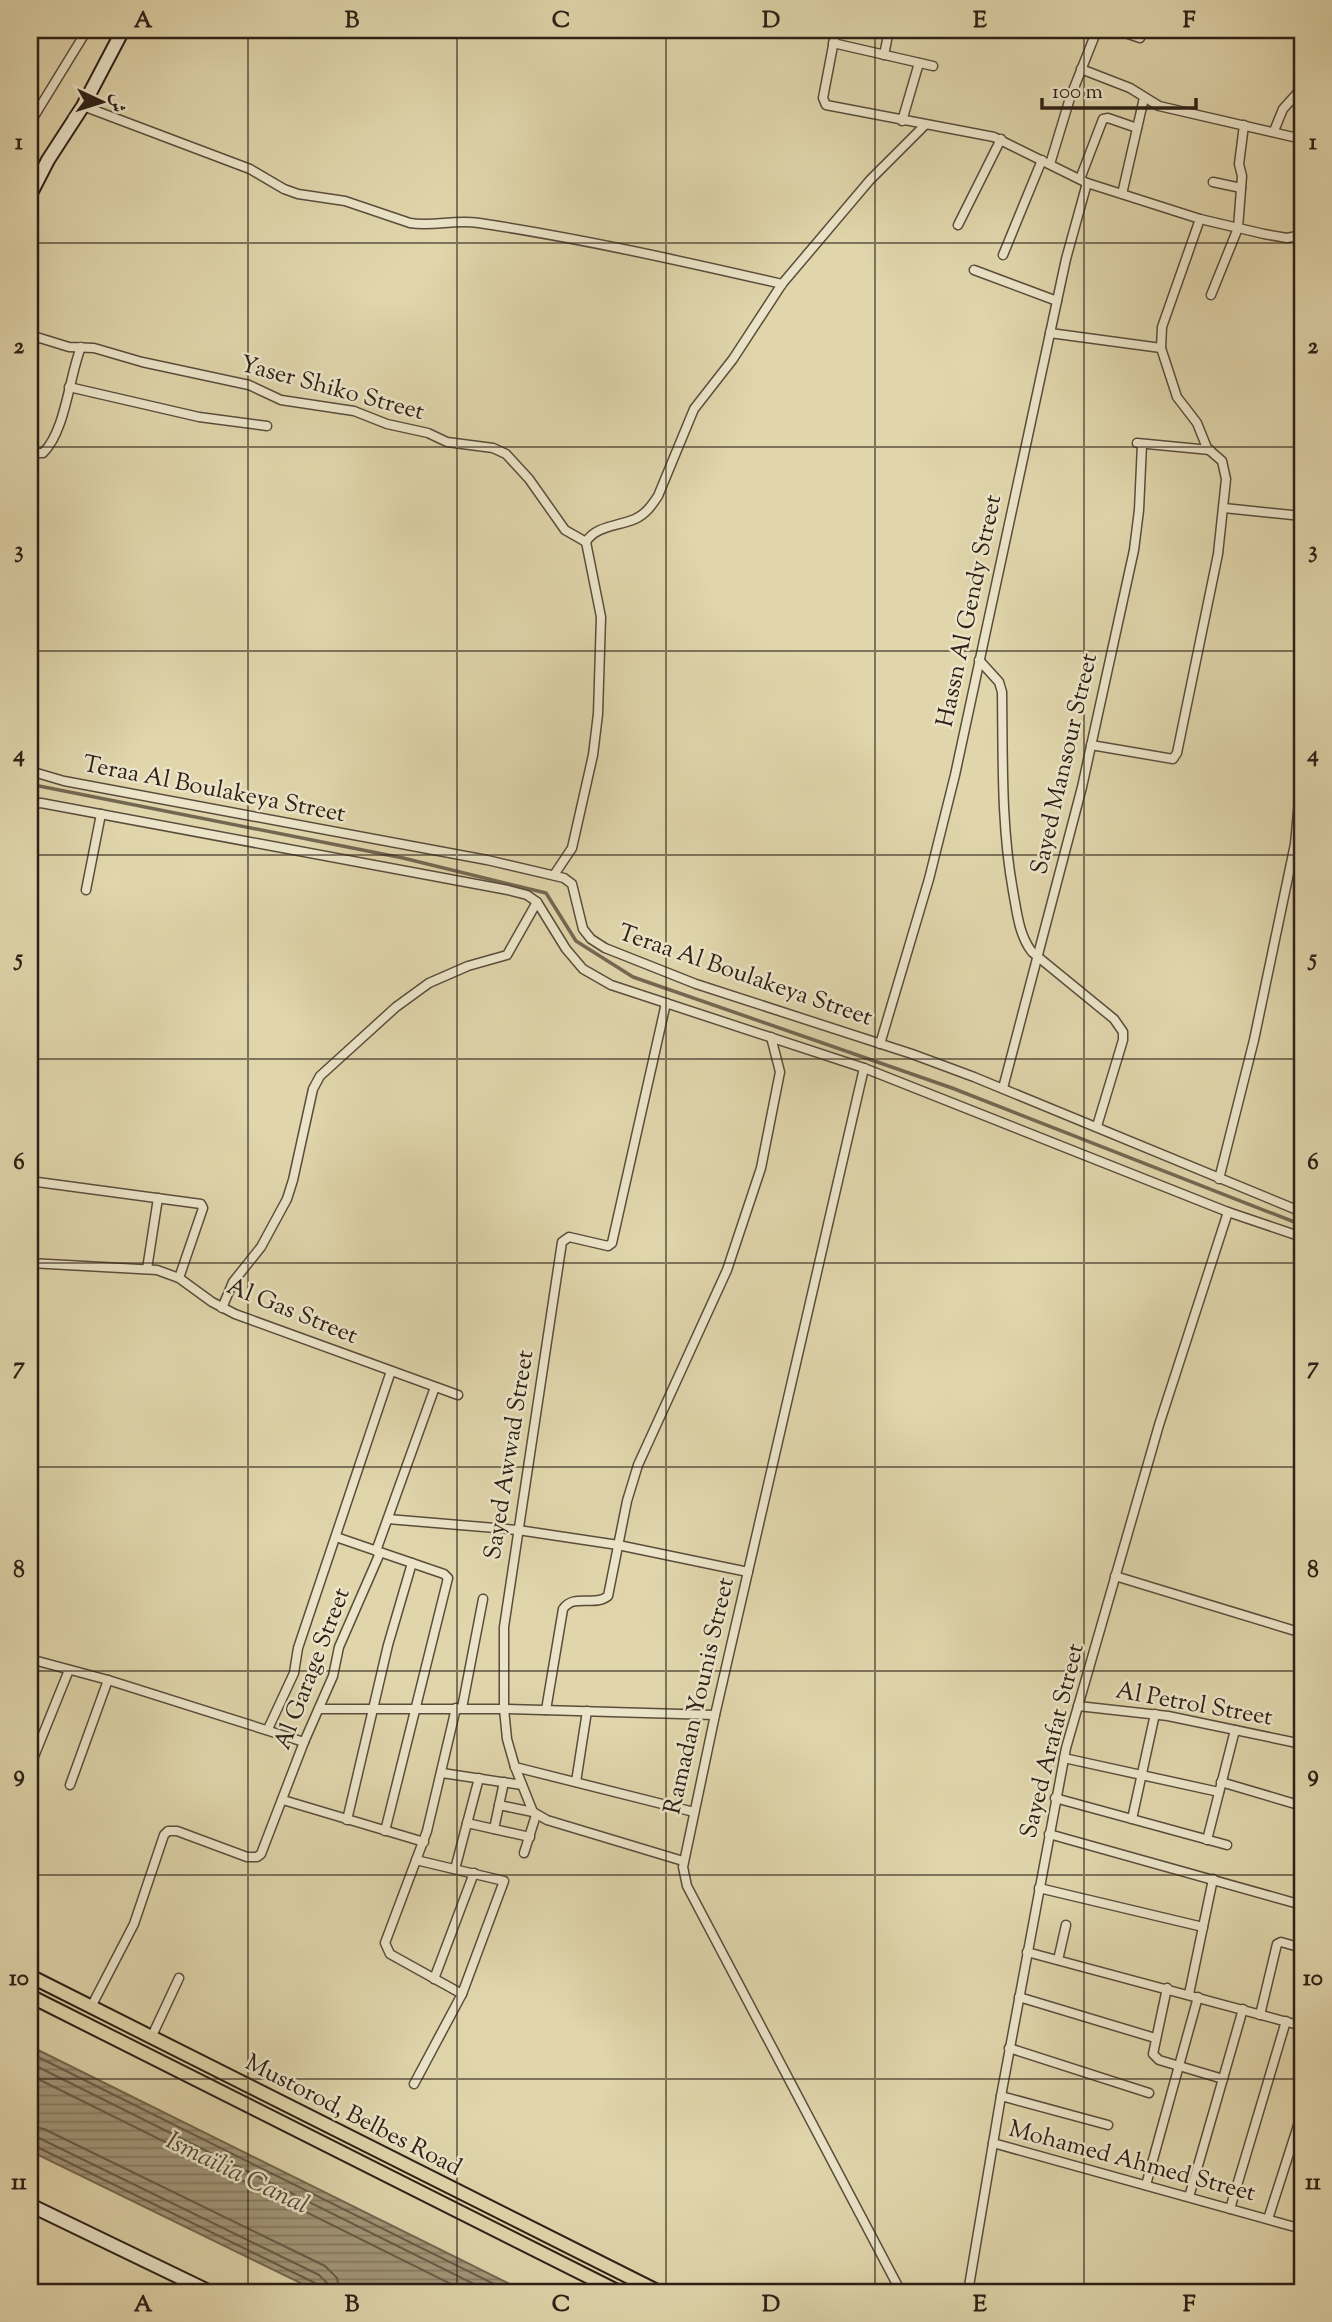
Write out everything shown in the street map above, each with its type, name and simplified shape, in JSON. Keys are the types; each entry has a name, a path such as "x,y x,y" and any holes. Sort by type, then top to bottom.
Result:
{"main road":[{"path":"30,195 48,160 83,106 123,30"},
{"name":"Mustorod, Belbes Road","path":"30,1976 659,2292"},
{"name":"Mustorod, Belbes Road","path":"30,1996 619,2292"},
{"path":"30,2205 210,2292"}],"street":[{"path":"30,123 86,30"},
{"path":"836,30 823,98 825,106 978,133 1000,139 1083,181 1200,219 1287,238 1302,235"},
{"path":"884,55 890,30"},
{"path":"1003,256 1046,162 1097,30"},
{"path":"1116,30 1140,38"},
{"path":"833,43 933,66"},
{"path":"902,121 919,63"},
{"path":"1081,69 1130,88 1144,98 1168,108 1302,139"},
{"path":"1275,131 1281,112 1301,91"},
{"path":"1122,194 1144,98"},
{"path":"83,106 250,169 298,194 345,201 410,223 479,223 782,284"},
{"name":"Hassn Al Gendy Street","path":"880,1044 929,879 955,775 1083,181 1103,120 1108,118 1137,128"},
{"path":"554,875 572,848 593,755 598,714 601,617 586,542 594,533 635,519 652,505 694,409 733,359 782,284 870,180 925,125"},
{"path":"1211,295 1238,228 1242,176 1239,164 1244,125"},
{"path":"958,225 1000,139"},
{"path":"1213,182 1241,188"},
{"path":"1091,745 1174,759 1177,757 1218,554 1226,473 1220,458 1205,444 1197,423 1177,397 1161,348 1162,327 1200,219"},
{"path":"974,270 1057,301"},
{"path":"1050,332 1161,348"},
{"name":"Yaser Shiko Street","path":"30,335 69,347 94,348 142,362 249,385 281,400 354,411 387,424 428,433 451,443 500,451 529,479 561,526 571,536 586,542"},
{"path":"30,453 43,453 50,445 81,347"},
{"path":"69,387 199,417 267,426"},
{"name":"Sayed Mansour Street","path":"1003,1088 1091,745 1134,550 1139,510 1140,443 1210,450"},
{"path":"1224,508 1302,516"},
{"path":"979,660 999,682 1002,692 1006,851 1018,922 1026,944 1038,957 1114,1019 1123,1032 1122,1048 1097,1126"},
{"path":"1219,1179 1254,1040 1294,849 1302,768"},
{"name":"Teraa Al Boulakeya Street","path":"30,771 64,781 554,875 572,884 583,929 591,939 606,948 696,984 880,1044 1003,1088 1302,1212"},
{"name":"Teraa Al Boulakeya Street","path":"30,804 41,803 527,895 537,902 566,949 583,969 611,985 864,1068 1228,1212 1302,1237"},
{"path":"86,890 101,814"},
{"path":"222,1308 233,1282 261,1247 287,1199 313,1089 320,1076 396,1007 429,983 468,966 507,955 537,902"},
{"name":"Sayed Awwad Street","path":"535,1813 515,1768 507,1739 504,1709 505,1620 562,1242 569,1237 608,1246 612,1243 666,1003"},
{"path":"545,1710 563,1609 572,1601 606,1599 627,1501 638,1465 727,1270 761,1168 780,1072 771,1037"},
{"name":"Ramadan Younis Street","path":"864,1068 683,1861 687,1886 901,2292"},
{"path":"30,1181 199,1203 202,1210 178,1278"},
{"path":"147,1269 158,1198"},
{"name":"Sayed Arafat Street","path":"968,2292 1000,2096 1064,1758 1159,1425 1228,1212"},
{"name":"Al Gas Street","path":"30,1263 147,1269 178,1278 222,1308 458,1395"},
{"path":"268,1729 294,1673 298,1647 391,1371"},
{"name":"Al Garage Street","path":"91,2007 134,1924 164,1835 168,1831 177,1830 247,1857 257,1857 268,1838 304,1742 333,1676 339,1647 378,1552 435,1387"},
{"path":"388,1519 518,1530 618,1545 748,1572"},
{"path":"335,1537 444,1574 449,1581 385,1831"},
{"path":"347,1820 412,1563"},
{"path":"1115,1576 1302,1633"},
{"path":"461,1994 390,1954 386,1939 424,1842 459,1708 483,1599"},
{"path":"30,1659 108,1680 304,1742"},
{"path":"32,1764 69,1670"},
{"path":"70,1785 108,1680"},
{"name":"Al Petrol Street","path":"1078,1706 1155,1714 1302,1744"},
{"path":"318,1709 459,1708 715,1715"},
{"path":"576,1782 587,1711"},
{"path":"1132,1819 1155,1714"},
{"path":"1206,1840 1235,1730"},
{"path":"1064,1758 1219,1793"},
{"path":"515,1768 694,1812"},
{"path":"442,1773 522,1785"},
{"path":"455,1869 479,1778"},
{"path":"494,1829 504,1782"},
{"path":"1221,1782 1302,1806"},
{"path":"1055,1798 1227,1845"},
{"path":"283,1800 424,1842"},
{"path":"499,1805 535,1813 547,1820 683,1861"},
{"path":"524,1853 535,1813"},
{"path":"467,1823 530,1837"},
{"path":"1049,1834 1302,1905"},
{"path":"414,2084 461,1994 504,1881 416,1860"},
{"path":"434,1979 474,1873"},
{"path":"1146,2185 1179,2066 1213,1879"},
{"path":"1039,1888 1203,1927"},
{"path":"1058,1960 1066,1924"},
{"path":"1260,2015 1277,1945 1281,1942 1302,1948"},
{"path":"1027,1952 1302,2026"},
{"path":"151,2038 179,1978"},
{"path":"1167,1988 1153,2049 1156,2057 1223,2079"},
{"path":"1019,1997 1156,2038"},
{"path":"1189,2197 1243,2009"},
{"path":"1230,2209 1286,2021"},
{"path":"1009,2048 1149,2093"},
{"path":"1000,2096 1108,2125"},
{"path":"1268,2219 1302,2113"},
{"name":"Mohamed Ahmed Street","path":"993,2143 1302,2228"}],"water":[{"name":"Ismaïlia Canal","path":"30,2046 526,2292 319,2292 30,2151"}],"waterway":[{"path":"30,787 39,786 403,858 546,893 576,941 633,977 952,1088 1302,1225"}]}
